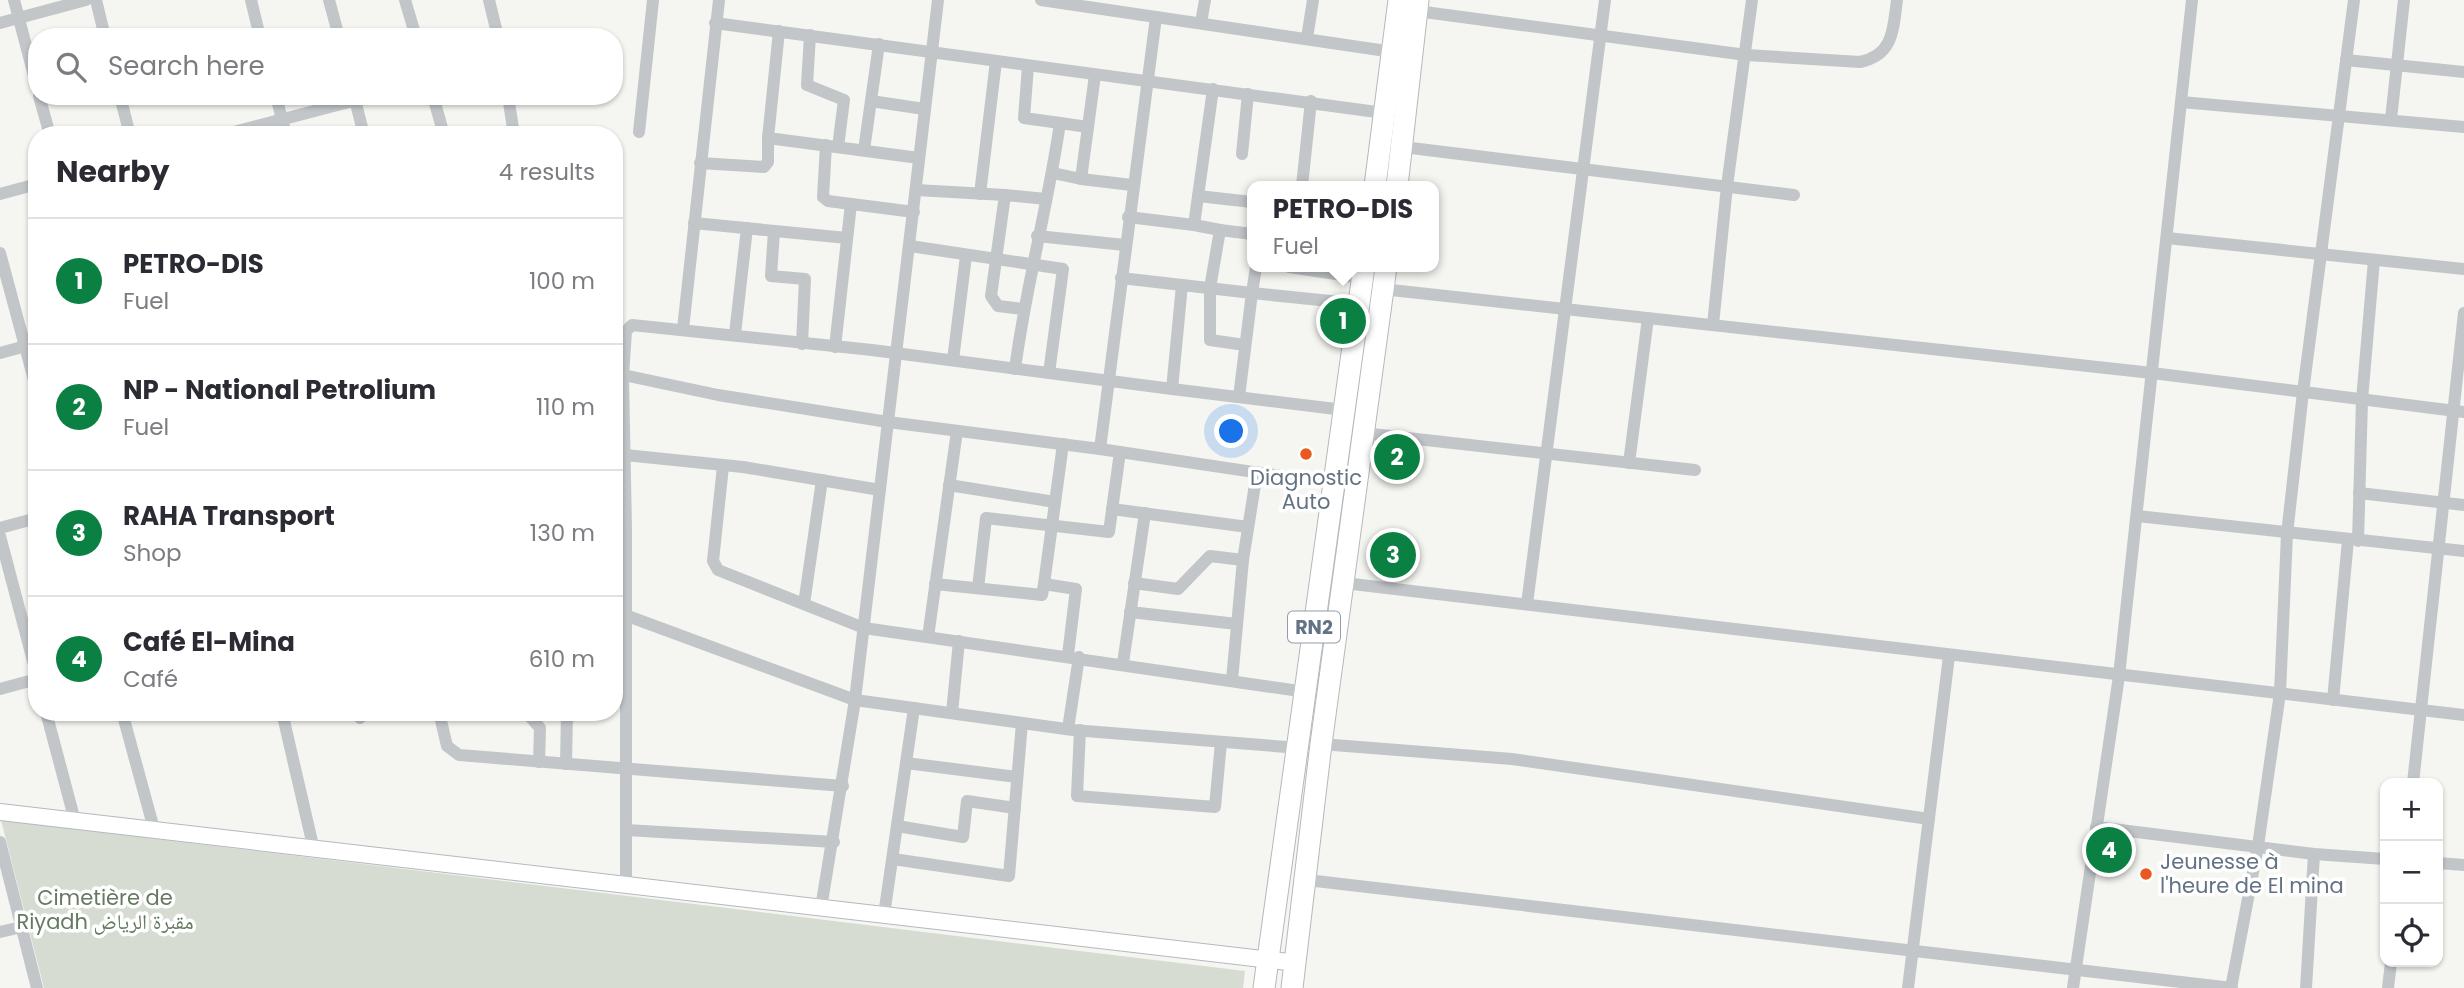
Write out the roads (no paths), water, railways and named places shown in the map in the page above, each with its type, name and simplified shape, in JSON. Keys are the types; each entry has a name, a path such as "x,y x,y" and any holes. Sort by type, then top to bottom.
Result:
{"highway":[{"path":"1376,181 1393,51 1412,4"},
{"path":"1398,181 1403,147 1412,4"},
{"name":"RN2","path":"1292,988 1307,880 1321,744 1384,272"},
{"name":"RN2","path":"1264,988 1363,273"}],"street":[{"path":"14,0 28,54"},
{"path":"0,23 86,0"},
{"path":"96,0 103,28"},
{"path":"251,0 258,28"},
{"path":"329,0 337,28"},
{"path":"405,0 413,28"},
{"path":"489,0 496,28"},
{"path":"639,132 653,0"},
{"path":"683,328 719,0"},
{"path":"821,908 834,842 855,700 938,0"},
{"path":"1041,0 1393,51"},
{"path":"1100,449 1146,82 1150,16 1146,0"},
{"path":"1202,23 1205,0"},
{"path":"1307,38 1313,0"},
{"path":"1527,604 1544,453 1605,0"},
{"path":"1713,325 1727,186 1752,0"},
{"path":"1412,4 1600,35 1746,55 1860,62 1875,59 1892,39 1897,0"},
{"path":"2073,988 2119,676 2192,0"},
{"path":"1307,880 2231,988 2258,846 2280,693 2287,534 2302,392 2354,0"},
{"path":"2391,119 2404,0"},
{"path":"715,23 1384,113"},
{"path":"700,163 764,167 768,162 779,31"},
{"path":"810,35 807,85 844,100 823,197 828,201 914,212"},
{"path":"864,150 879,44"},
{"path":"2346,60 2464,72"},
{"path":"980,194 996,61"},
{"path":"1028,66 1024,118 1088,127"},
{"path":"1082,178 1095,75"},
{"path":"1194,225 1213,89"},
{"path":"1242,154 1248,93"},
{"path":"871,101 924,109"},
{"path":"1303,181 1311,102"},
{"path":"2181,102 2464,127"},
{"path":"42,105 47,126"},
{"path":"122,105 128,126"},
{"path":"278,105 284,126"},
{"path":"256,126 332,105"},
{"path":"356,105 362,126"},
{"path":"436,105 441,126"},
{"path":"509,105 513,126"},
{"path":"1015,369 1031,265 1053,173 1060,123"},
{"path":"768,138 919,158"},
{"path":"1403,147 1794,195"},
{"path":"1053,173 1132,185"},
{"path":"0,194 28,186"},
{"path":"916,190 1046,199"},
{"path":"1005,195 991,296 993,303 1023,309"},
{"path":"1198,196 1247,201"},
{"path":"835,346 851,204"},
{"path":"1128,217 1247,233"},
{"path":"694,223 847,238"},
{"path":"735,334 747,228"},
{"path":"1220,230 1210,288 1210,340 1245,345"},
{"path":"774,231 771,276 806,279 802,344"},
{"path":"1037,236 1125,245"},
{"path":"2166,238 2464,269"},
{"path":"910,246 1063,269 1049,373"},
{"path":"0,253 28,336"},
{"path":"953,360 966,256"},
{"path":"2333,700 2359,493 2362,400 2374,260"},
{"path":"1239,397 1255,272"},
{"path":"1121,278 1359,304"},
{"path":"1172,389 1182,285"},
{"path":"1382,289 2152,373 2458,412"},
{"path":"2414,778 2423,710 2442,503 2458,412 2464,313"},
{"path":"1629,463 1648,318"},
{"path":"623,350 626,331 632,325 683,328 1345,410"},
{"path":"0,353 28,346"},
{"path":"623,376 718,395 888,422 1100,449 1334,484"},
{"path":"623,428 623,485"},
{"path":"928,637 957,431"},
{"path":"1363,433 1695,471"},
{"path":"935,584 1042,595 1063,444"},
{"path":"978,588 986,518 1109,532 1120,452"},
{"path":"625,455 723,466 880,490"},
{"path":"723,466 715,566 718,570 864,628 1123,663 1306,692"},
{"path":"1232,680 1243,560 1257,472"},
{"path":"804,604 822,480"},
{"path":"949,485 1055,502"},
{"path":"2359,493 2464,505"},
{"path":"1112,509 1248,527"},
{"path":"1123,663 1144,513"},
{"path":"2137,516 2464,551"},
{"path":"0,528 28,520"},
{"path":"0,536 28,643"},
{"path":"1134,583 1178,589 1210,556 1243,560"},
{"path":"1344,583 2464,715"},
{"path":"1044,584 1076,589 1073,656 1077,796 1215,807 1221,742"},
{"path":"1130,612 1237,624"},
{"path":"623,617 855,700 1074,730 1299,748"},
{"path":"952,713 959,641"},
{"path":"1908,988 1949,656"},
{"path":"0,689 28,681"},
{"path":"623,692 626,886"},
{"path":"884,915 914,708"},
{"path":"48,721 75,821"},
{"path":"124,721 154,829"},
{"path":"284,721 314,850"},
{"path":"442,721 452,752 539,762 843,786"},
{"path":"534,721 540,728 539,762"},
{"path":"566,764 567,721"},
{"path":"892,859 1009,876 1022,723"},
{"path":"1321,744 1512,759 1929,818"},
{"path":"906,763 1017,777"},
{"path":"897,826 963,837 967,801 1015,808"},
{"path":"0,812 1297,963"},
{"path":"2096,827 2380,859"},
{"path":"626,830 834,842"},
{"path":"0,842 37,988"},
{"path":"2306,988 2314,853"},
{"path":"2443,863 2464,865"},
{"path":"0,932 22,928"},
{"path":"2388,988 2390,967"}],"place":[{"name":"PETRO-DIS","path":"1343,321"},
{"name":"Diagnostic Auto","path":"1306,454"},
{"name":"NP - National Petrolium","path":"1397,457"},
{"name":"RAHA Transport","path":"1393,555"},
{"name":"Café El-Mina","path":"2109,850"},
{"name":"Jeunesse à l'heure de El mina","path":"2146,874"}],"park label":[{"name":"Cimetière de Riyadh مقبرة الرياض","path":"105,910"}]}
